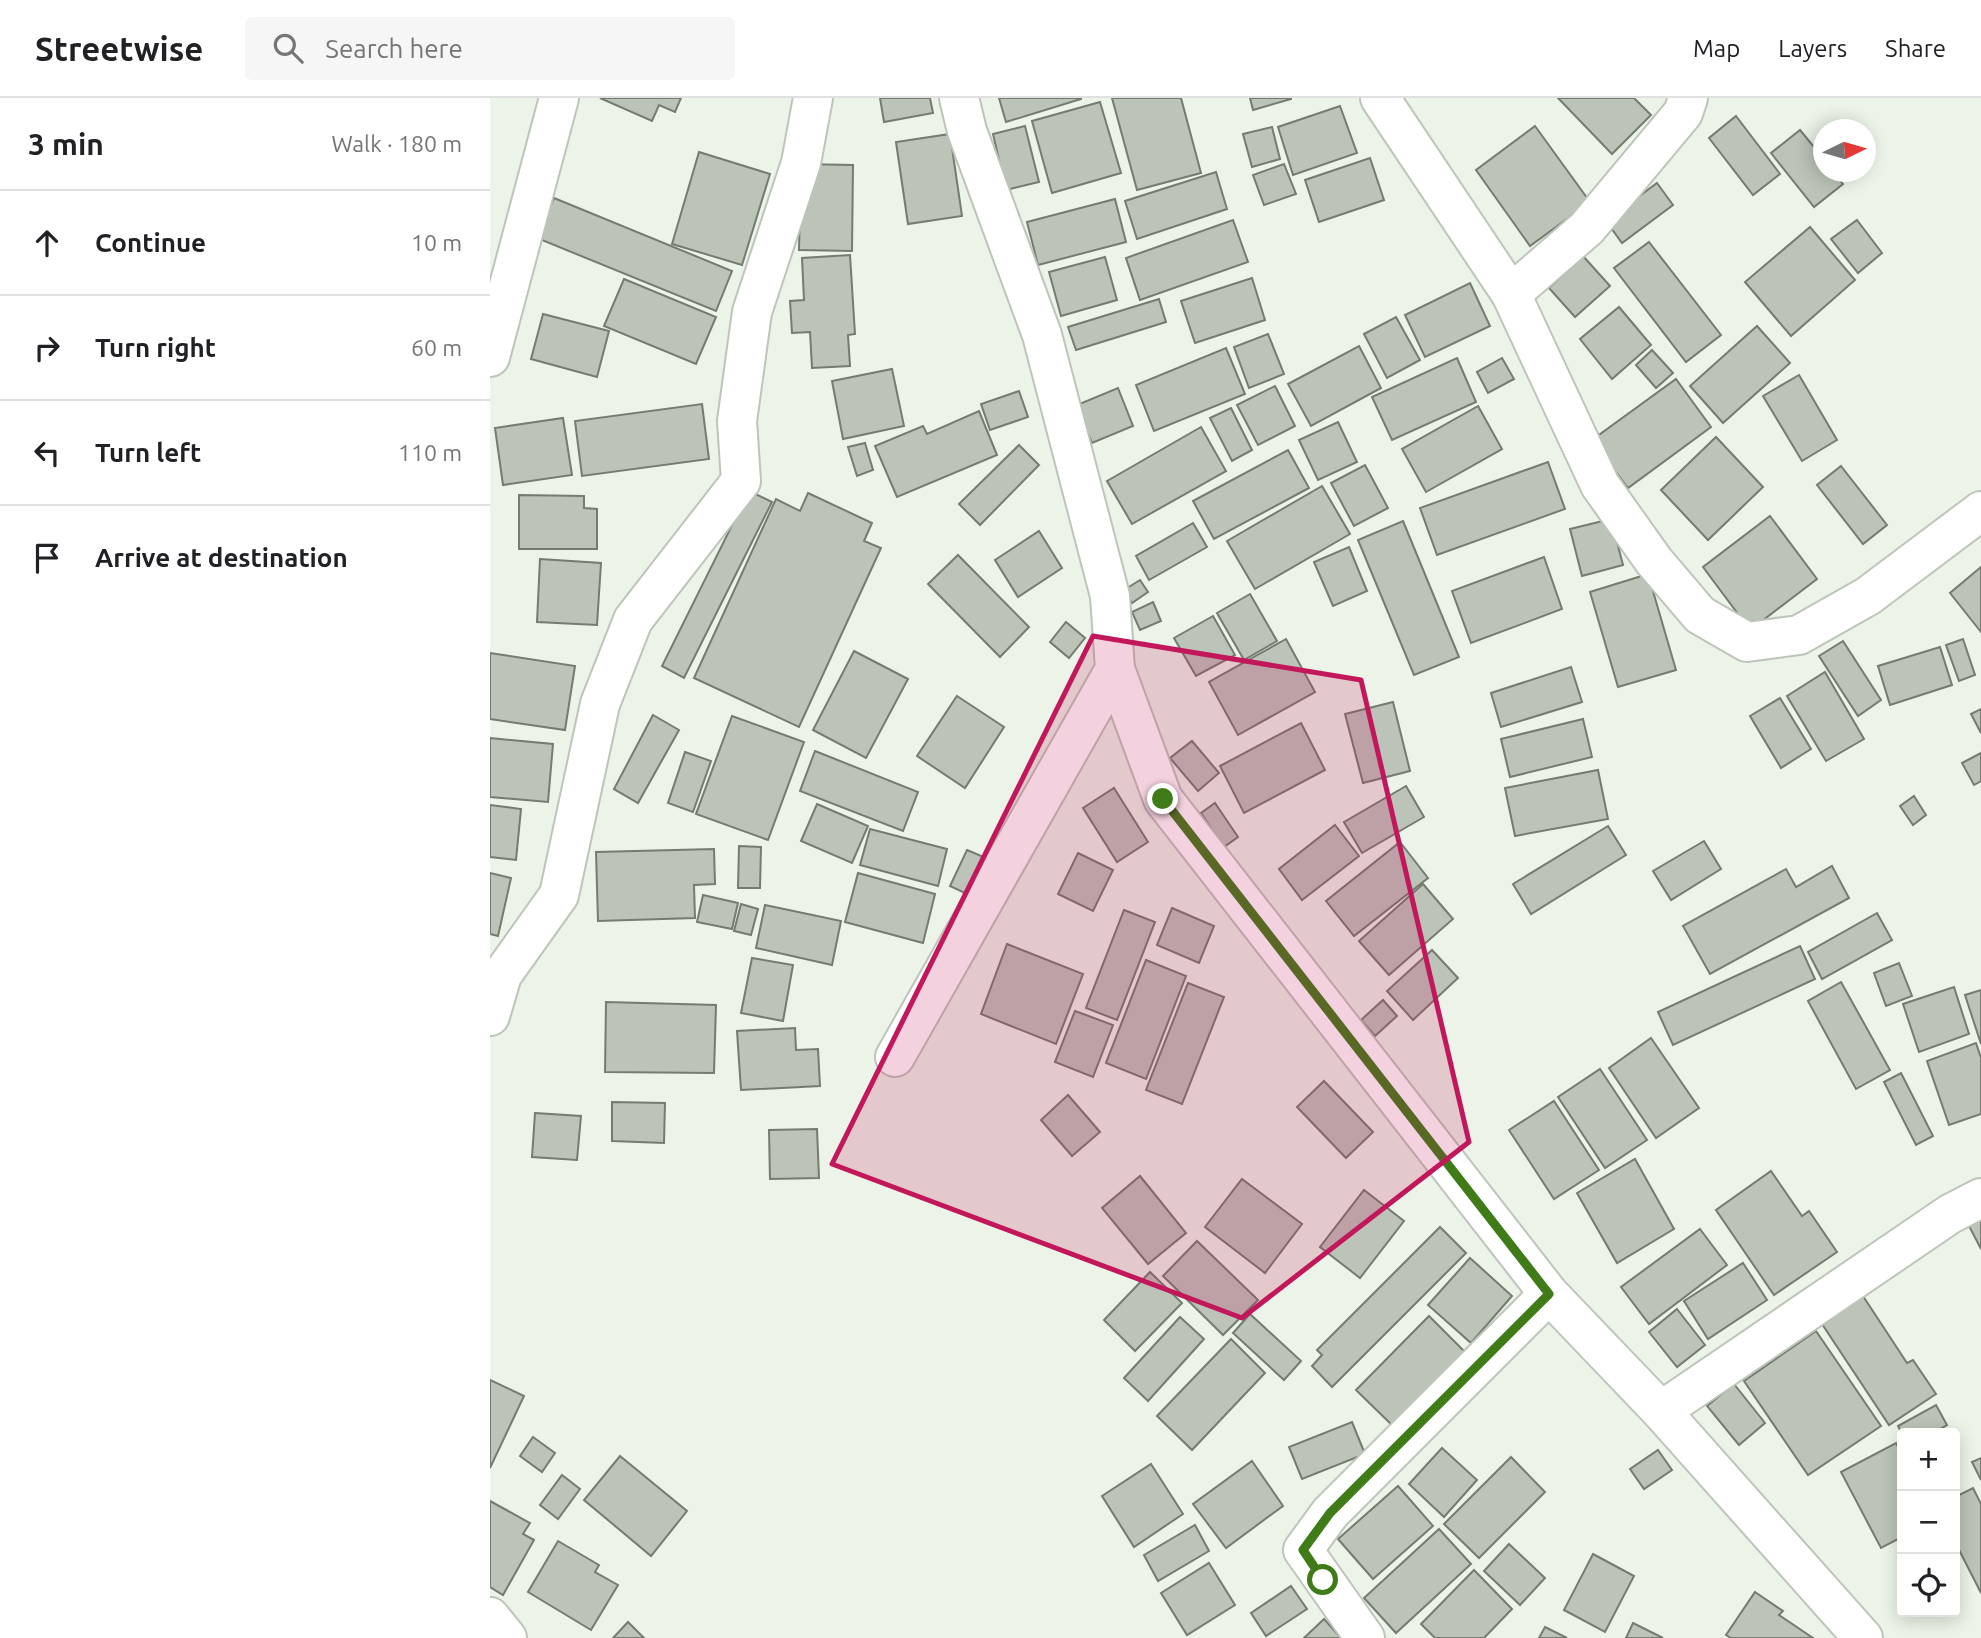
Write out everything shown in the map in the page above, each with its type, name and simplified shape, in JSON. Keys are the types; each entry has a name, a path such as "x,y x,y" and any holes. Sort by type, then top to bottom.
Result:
{"street":[{"path":"490,357 559,98"},
{"path":"490,1016 502,975 559,895 600,704 633,620 741,481 737,421 752,312 801,163 813,98"},
{"path":"958,98 967,131 1042,335 1110,596 1115,669 1163,799 1549,1294 1661,1411 1863,1638"},
{"path":"1380,98 1511,294 1600,485 1654,561 1700,615 1746,642 1800,635 1868,596 1981,511"},
{"path":"1511,294 1587,228 1683,113 1688,98"},
{"path":"895,1057 1115,669"},
{"path":"1661,1411 1950,1214 1981,1198"},
{"path":"1365,1638 1303,1550 1330,1513 1549,1294"},
{"path":"490,1617 507,1638"}],"highlighted area":[{"path":"1093,636 1361,680 1469,1142 1242,1318 832,1164"}],"building":[{"path":"600,98 681,98 675,112 659,105 652,121"},
{"path":"880,98 930,98 933,113 884,122"},
{"path":"999,98 1081,98 1081,99 1006,122"},
{"path":"1112,98 1181,98 1201,173 1137,190"},
{"path":"1250,98 1291,98 1291,99 1253,110"},
{"path":"1558,98 1634,98 1651,115 1612,154"},
{"path":"1100,102 1121,173 1052,193 1032,121"},
{"path":"1340,106 1357,153 1293,175 1278,127"},
{"path":"1736,116 1780,174 1753,195 1709,138"},
{"path":"1025,126 1039,182 1006,190 993,134"},
{"path":"1535,126 1590,202 1530,246 1476,170"},
{"path":"1272,127 1280,159 1252,167 1243,134"},
{"path":"1800,130 1813,146 1813,182 1843,184 1814,207 1771,153"},
{"path":"950,134 962,216 908,224 896,142"},
{"path":"699,152 770,174 742,265 672,244"},
{"path":"1370,158 1384,200 1319,222 1305,180"},
{"path":"801,164 853,165 852,251 799,250"},
{"path":"1284,164 1296,194 1264,205 1253,175"},
{"path":"1216,172 1227,209 1137,239 1125,201"},
{"path":"1657,183 1673,205 1622,243 1606,221"},
{"path":"554,198 732,271 716,311 537,238"},
{"path":"1115,199 1126,242 1038,265 1027,222"},
{"path":"1233,220 1248,262 1140,300 1126,258"},
{"path":"1857,220 1882,253 1858,273 1831,239"},
{"path":"1810,227 1855,280 1791,336 1745,282"},
{"path":"1649,242 1721,335 1686,362 1614,268"},
{"path":"850,255 855,334 848,335 850,366 812,368 810,332 792,333 790,301 804,300 802,258"},
{"path":"1583,256 1610,286 1575,317 1549,288"},
{"path":"1105,257 1117,300 1061,316 1049,272"},
{"path":"1252,278 1265,320 1195,343 1181,301"},
{"path":"624,279 716,317 696,364 604,326"},
{"path":"1470,283 1490,326 1425,357 1405,315"},
{"path":"1159,299 1166,322 1076,350 1068,327"},
{"path":"1619,307 1651,345 1612,379 1580,339"},
{"path":"543,314 609,331 597,377 531,359"},
{"path":"1396,317 1420,360 1387,378 1364,334"},
{"path":"1757,326 1790,363 1723,423 1690,386"},
{"path":"1268,334 1284,374 1249,388 1234,347"},
{"path":"1359,346 1381,388 1311,426 1288,384"},
{"path":"1226,348 1245,394 1154,431 1136,385"},
{"path":"1652,350 1673,373 1656,388 1636,365"},
{"path":"1457,358 1476,402 1392,440 1372,397"},
{"path":"1502,358 1514,379 1488,393 1477,372"},
{"path":"892,369 904,426 843,439 832,381"},
{"path":"1799,375 1837,440 1802,461 1763,396"},
{"path":"1676,379 1711,427 1628,488 1592,440"},
{"path":"1275,386 1295,426 1258,445 1237,405"},
{"path":"1118,388 1133,426 1092,443 1077,405"},
{"path":"1019,391 1028,417 990,430 981,404"},
{"path":"702,404 709,459 582,476 575,421"},
{"path":"1478,406 1502,449 1426,492 1402,449"},
{"path":"1231,408 1252,450 1232,461 1210,418"},
{"path":"979,411 997,455 897,497 875,446 923,426 927,434"},
{"path":"563,418 572,475 503,485 495,428"},
{"path":"1338,422 1357,462 1318,480 1299,440"},
{"path":"1201,427 1226,471 1132,524 1107,481"},
{"path":"1716,437 1763,487 1708,540 1661,490"},
{"path":"865,443 873,470 857,476 848,447"},
{"path":"1019,445 1039,465 980,525 959,504"},
{"path":"1288,450 1309,488 1214,539 1193,501"},
{"path":"1548,462 1565,509 1437,555 1420,508"},
{"path":"1365,465 1388,508 1354,526 1331,483"},
{"path":"1841,466 1887,525 1863,544 1817,485"},
{"path":"1322,486 1350,534 1255,589 1227,541"},
{"path":"749,491 772,502 684,678 662,666"},
{"path":"808,493 872,523 864,541 881,548 799,727 694,678 776,499 800,511"},
{"path":"519,495 584,496 584,508 597,509 597,549 519,549"},
{"path":"1770,516 1817,579 1750,630 1703,567"},
{"path":"1611,519 1623,565 1582,576 1570,529"},
{"path":"1403,521 1459,657 1414,675 1358,540"},
{"path":"1193,523 1207,547 1149,580 1136,556"},
{"path":"1039,531 1062,568 1018,597 995,560"},
{"path":"1349,547 1367,591 1333,606 1314,562"},
{"path":"958,555 1029,627 1000,657 928,584"},
{"path":"1544,557 1562,609 1471,643 1452,591"},
{"path":"540,559 601,563 597,625 537,622"},
{"path":"1981,567 1981,632 1950,593"},
{"path":"1648,574 1676,670 1618,687 1590,592"},
{"path":"1140,580 1148,592 1132,603 1124,590"},
{"path":"1250,594 1277,641 1244,660 1217,613"},
{"path":"1153,602 1161,621 1140,630 1132,612"},
{"path":"1213,616 1235,655 1196,676 1174,638"},
{"path":"1066,622 1085,638 1069,658 1050,642"},
{"path":"1286,639 1315,692 1238,735 1209,682"},
{"path":"1963,639 1975,675 1959,681 1946,645"},
{"path":"1843,641 1881,700 1858,716 1819,656"},
{"path":"1940,647 1952,685 1890,705 1878,666"},
{"path":"854,651 908,679 866,758 813,730"},
{"path":"490,653 575,666 565,730 490,719"},
{"path":"1571,667 1582,702 1501,727 1491,693"},
{"path":"1825,672 1864,739 1826,761 1787,696"},
{"path":"957,696 1004,727 965,788 917,756"},
{"path":"1780,698 1811,749 1781,768 1750,716"},
{"path":"1393,702 1410,771 1363,783 1345,714"},
{"path":"1981,709 1981,733 1971,714"},
{"path":"653,715 679,730 638,803 614,789"},
{"path":"732,716 804,742 768,840 696,814"},
{"path":"1583,719 1592,757 1510,777 1501,739"},
{"path":"1301,723 1325,770 1244,813 1220,766"},
{"path":"490,738 553,744 548,802 490,797"},
{"path":"1192,741 1219,773 1198,791 1170,758"},
{"path":"815,751 918,792 903,831 800,791"},
{"path":"685,752 711,761 693,812 668,803"},
{"path":"1981,753 1981,781 1974,785 1962,763"},
{"path":"1598,770 1608,819 1515,836 1505,788"},
{"path":"1406,786 1424,817 1362,853 1344,822"},
{"path":"1114,788 1148,842 1117,862 1083,808"},
{"path":"1914,796 1926,815 1913,825 1900,806"},
{"path":"1215,803 1238,837 1224,847 1201,813"},
{"path":"817,804 868,826 852,863 801,841"},
{"path":"490,805 521,809 516,860 490,857"},
{"path":"1335,825 1359,856 1302,900 1279,869"},
{"path":"1608,826 1626,855 1531,914 1513,884"},
{"path":"870,829 947,849 938,886 860,865"},
{"path":"1704,841 1721,869 1671,900 1653,871"},
{"path":"1400,842 1428,878 1354,936 1326,901"},
{"path":"739,846 761,847 760,888 738,888"},
{"path":"714,849 715,884 694,885 695,918 598,921 596,852"},
{"path":"967,850 986,858 969,895 950,886"},
{"path":"1078,853 1113,870 1093,911 1058,894"},
{"path":"1832,866 1849,898 1710,974 1683,926 1786,869 1796,887"},
{"path":"490,873 511,878 498,936 490,934"},
{"path":"858,873 935,894 923,943 845,922"},
{"path":"1423,884 1453,919 1389,975 1359,941"},
{"path":"703,895 738,903 732,929 697,922"},
{"path":"741,904 758,909 751,935 734,931"},
{"path":"765,905 841,921 832,965 756,948"},
{"path":"1172,908 1214,926 1199,963 1157,945"},
{"path":"1124,910 1155,922 1117,1020 1086,1008"},
{"path":"1877,913 1892,940 1822,979 1808,952"},
{"path":"1007,944 1083,974 1056,1044 981,1014"},
{"path":"1800,946 1815,979 1673,1045 1658,1012"},
{"path":"1432,950 1458,978 1413,1020 1387,991"},
{"path":"752,958 793,965 783,1021 741,1013"},
{"path":"1146,960 1186,976 1146,1079 1106,1063"},
{"path":"1899,963 1912,996 1886,1006 1874,973"},
{"path":"1841,982 1890,1070 1856,1089 1808,1001"},
{"path":"1188,983 1224,997 1182,1104 1146,1090"},
{"path":"1954,987 1969,1034 1919,1052 1903,1004"},
{"path":"1981,990 1981,1044 1965,995"},
{"path":"1383,1000 1397,1016 1375,1036 1361,1020"},
{"path":"606,1002 716,1005 714,1073 605,1072"},
{"path":"1075,1011 1113,1025 1093,1077 1055,1062"},
{"path":"795,1028 796,1050 818,1049 820,1086 741,1090 737,1031"},
{"path":"1651,1038 1699,1108 1656,1138 1609,1068"},
{"path":"1976,1043 1981,1058 1981,1114 1949,1125 1927,1061"},
{"path":"1600,1069 1647,1140 1605,1168 1558,1097"},
{"path":"1901,1073 1933,1136 1916,1145 1884,1082"},
{"path":"1324,1081 1373,1132 1346,1158 1297,1107"},
{"path":"1068,1095 1100,1132 1072,1156 1041,1120"},
{"path":"1554,1101 1599,1170 1554,1199 1509,1130"},
{"path":"612,1102 665,1103 664,1143 612,1141"},
{"path":"535,1113 581,1116 577,1160 532,1157"},
{"path":"817,1129 819,1178 770,1179 769,1130"},
{"path":"1635,1159 1674,1229 1617,1263 1577,1193"},
{"path":"1771,1171 1802,1216 1809,1211 1837,1252 1774,1295 1716,1210"},
{"path":"1140,1176 1186,1233 1148,1264 1102,1208"},
{"path":"1242,1179 1302,1224 1265,1273 1205,1227"},
{"path":"1364,1190 1404,1221 1360,1278 1320,1247"},
{"path":"1981,1219 1981,1249 1969,1226"},
{"path":"1440,1227 1466,1253 1332,1387 1312,1366 1322,1355 1317,1350"},
{"path":"1700,1229 1727,1265 1649,1324 1621,1287"},
{"path":"1197,1241 1258,1300 1223,1335 1163,1276"},
{"path":"1470,1258 1512,1296 1471,1343 1428,1305"},
{"path":"1743,1263 1767,1300 1708,1339 1684,1301"},
{"path":"1150,1272 1182,1303 1135,1351 1104,1320"},
{"path":"1863,1296 1907,1363 1913,1360 1936,1394 1889,1425 1822,1324"},
{"path":"1677,1309 1705,1345 1677,1367 1649,1332"},
{"path":"1250,1314 1301,1361 1284,1380 1233,1333"},
{"path":"1429,1316 1468,1355 1395,1428 1356,1390"},
{"path":"1180,1317 1204,1339 1148,1401 1124,1378"},
{"path":"1816,1331 1881,1426 1808,1475 1744,1381"},
{"path":"1231,1339 1265,1373 1192,1450 1157,1416"},
{"path":"490,1380 524,1396 490,1468"},
{"path":"1734,1384 1765,1423 1739,1445 1707,1406"},
{"path":"1936,1405 1947,1425 1942,1428 1898,1426"},
{"path":"1352,1422 1365,1454 1302,1479 1289,1447"},
{"path":"533,1437 555,1453 542,1472 520,1456"},
{"path":"1896,1443 1897,1540 1881,1548 1841,1472"},
{"path":"1442,1448 1477,1480 1444,1517 1409,1484"},
{"path":"1658,1450 1672,1470 1644,1489 1630,1469"},
{"path":"620,1456 687,1511 651,1556 584,1500"},
{"path":"1511,1457 1545,1492 1479,1558 1444,1524"},
{"path":"1981,1458 1981,1480 1972,1462"},
{"path":"1252,1461 1283,1506 1226,1548 1193,1504"},
{"path":"1151,1464 1183,1514 1134,1547 1102,1496"},
{"path":"562,1475 580,1489 558,1519 540,1505"},
{"path":"1398,1486 1433,1526 1373,1579 1338,1539"},
{"path":"1973,1488 1981,1504 1981,1593 1960,1552 1960,1494"},
{"path":"490,1501 530,1523 523,1534 534,1540 503,1595 490,1587"},
{"path":"1195,1525 1209,1551 1158,1581 1144,1555"},
{"path":"1439,1529 1471,1564 1396,1633 1364,1598"},
{"path":"558,1541 599,1565 595,1572 618,1585 591,1630 528,1592"},
{"path":"1509,1544 1545,1578 1520,1605 1484,1571"},
{"path":"1593,1554 1634,1576 1605,1632 1564,1610"},
{"path":"1209,1563 1235,1605 1187,1635 1161,1593"},
{"path":"1474,1570 1512,1609 1484,1638 1435,1638 1421,1624"},
{"path":"1291,1586 1307,1609 1266,1636 1251,1613"},
{"path":"1755,1592 1783,1611 1779,1615 1813,1638 1731,1638 1726,1635"},
{"path":"1324,1619 1341,1638 1304,1638"},
{"path":"628,1622 644,1638 613,1638"},
{"path":"1633,1623 1663,1638 1626,1638"},
{"path":"1545,1627 1567,1638 1539,1638"}],"route":[{"path":"1163,799 1549,1294 1330,1513 1303,1550 1323,1580"}]}
